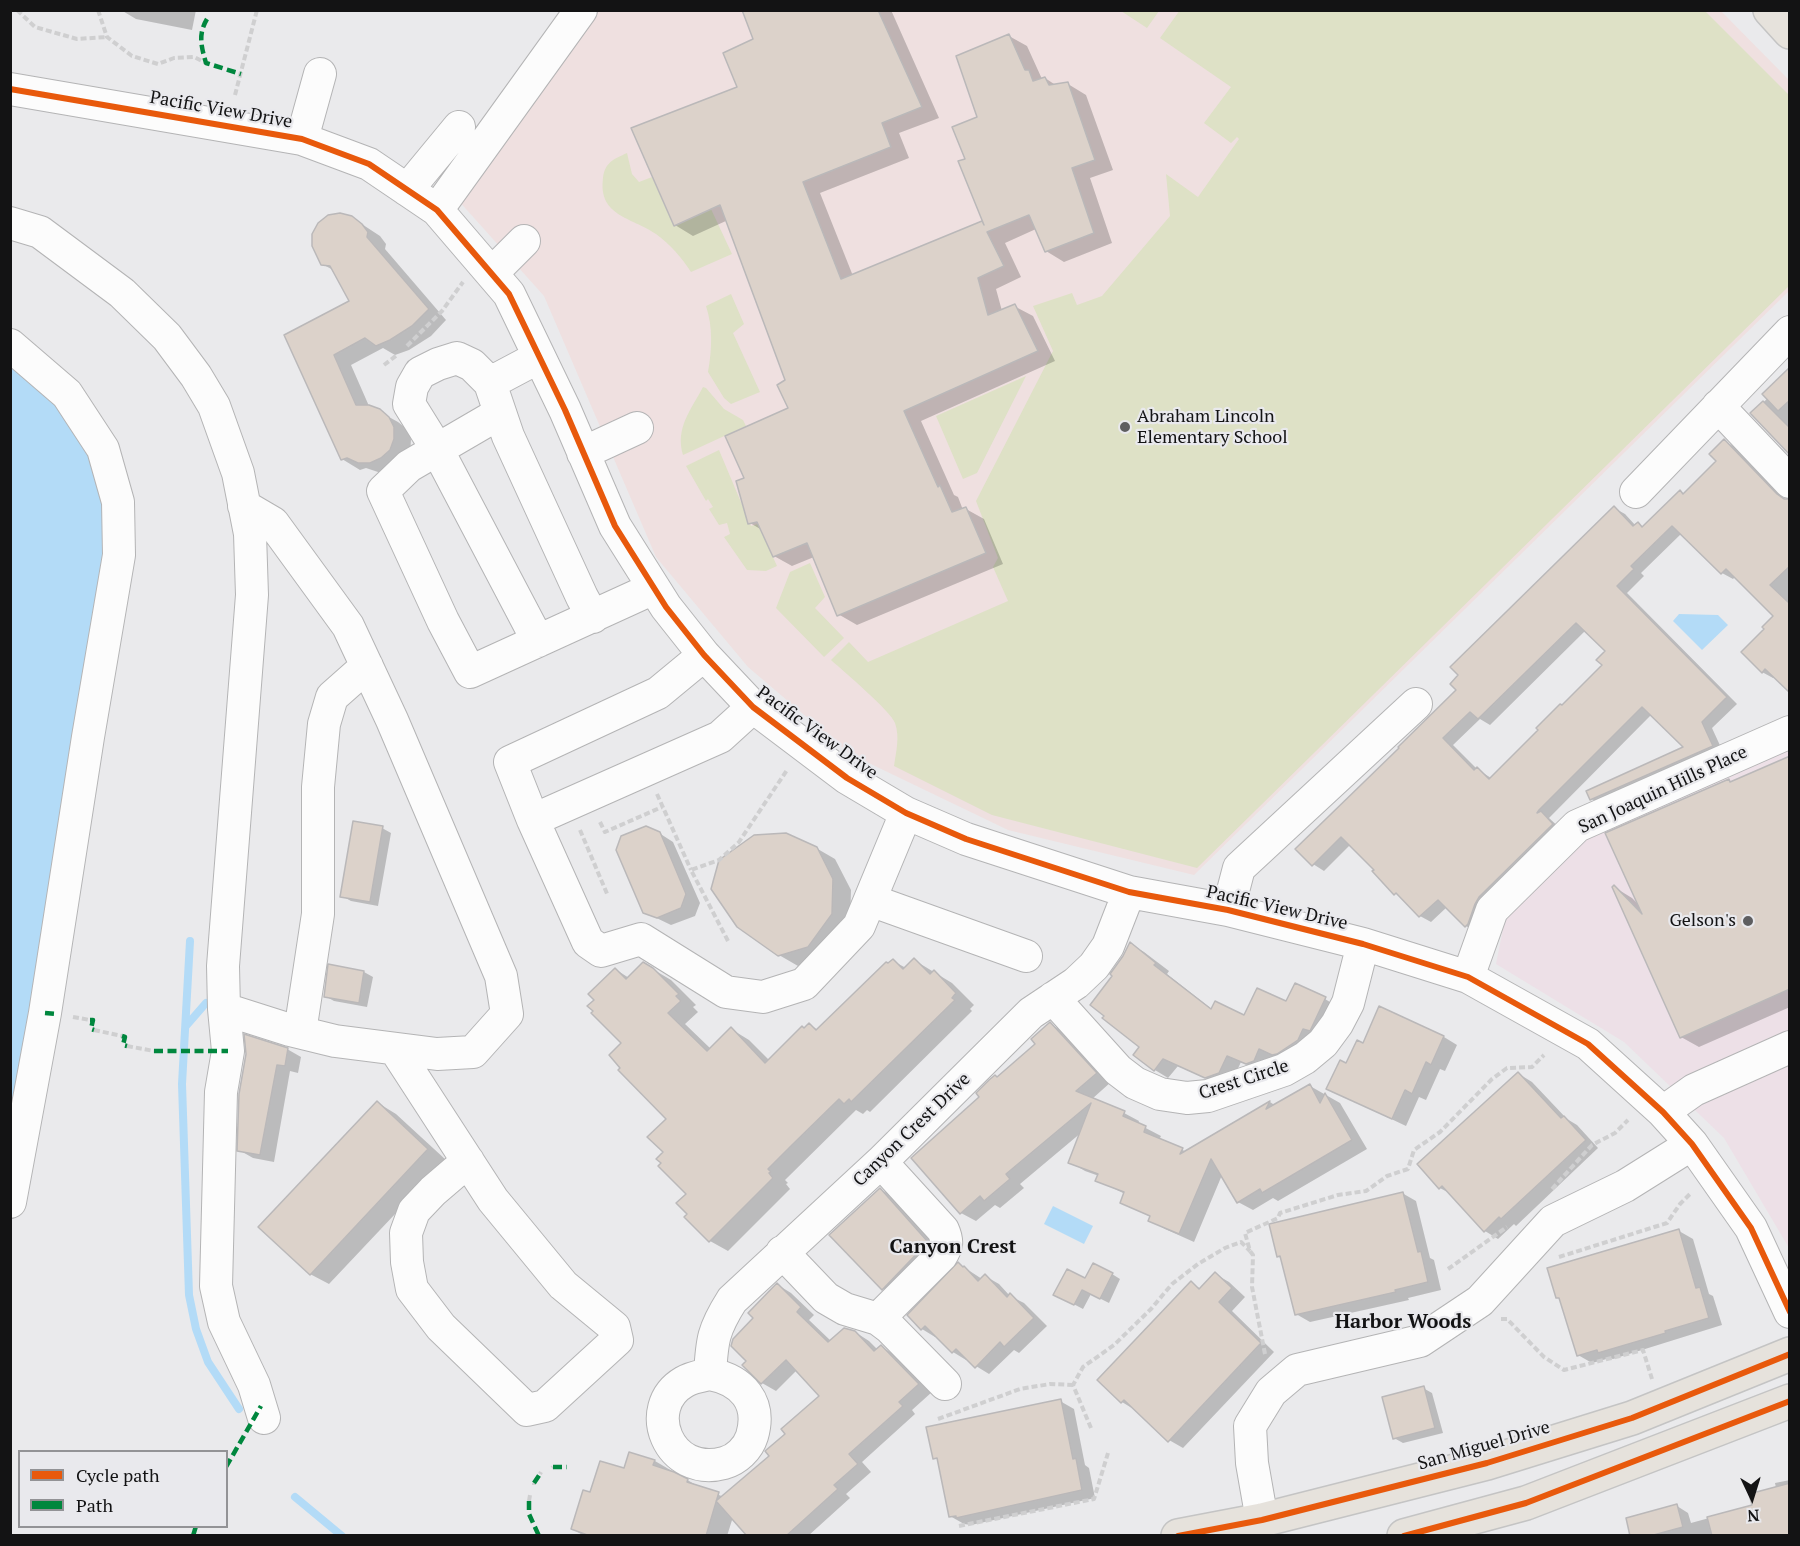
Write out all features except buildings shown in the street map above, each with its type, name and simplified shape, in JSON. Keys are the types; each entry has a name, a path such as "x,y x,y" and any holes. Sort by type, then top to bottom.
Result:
{"main road":[{"path":"1770,10 1790,32"},
{"name":"San Miguel Drive","path":"1178,1536 1262,1520 1487,1463 1632,1418 1790,1354"},
{"path":"1404,1536 1527,1503 1790,1401"}],"street":[{"path":"437,210 581,10"},
{"path":"302,139 320,74"},
{"name":"Pacific View Drive","path":"10,88 302,139 369,164 437,210 478,276 509,294 615,526 666,607 704,655 753,707 847,778 906,813 966,839 1129,892 1228,910 1363,944 1468,977 1588,1044 1663,1112 1692,1144 1750,1228 1790,1312"},
{"path":"407,190 459,128"},
{"path":"10,223 40,232 122,293 168,337 214,406 238,473 250,534 252,595 223,966 228,1051 221,1092 216,1286 224,1322 254,1385 264,1418"},
{"path":"478,276 524,241"},
{"path":"1636,492 1790,332"},
{"path":"10,345 67,394 104,448 118,502 119,555 45,1013 10,1202"},
{"path":"490,383 539,357"},
{"path":"538,641 437,450 409,404 412,387 420,373 438,364 457,358 472,364 490,383 518,457 593,617"},
{"path":"1718,406 1790,482"},
{"path":"500,413 409,466 383,491 443,621 470,672 654,588"},
{"path":"583,453 637,428"},
{"path":"224,1009 335,1041 437,1054 473,1052 507,1014 501,976 392,720 348,626 273,523 244,506"},
{"path":"704,655 658,693 510,762 533,820 588,942 601,951 641,939 726,992 763,997 804,984 859,926 906,813"},
{"path":"300,1032 318,914 318,787 324,724 332,696 367,666"},
{"path":"1228,910 1239,868 1416,704"},
{"path":"533,820 720,737 753,707"},
{"name":"San Joaquin Hills Place","path":"1468,977 1492,910 1577,826 1790,732"},
{"name":"Canyon Crest Drive","path":"710,1374 712,1342 718,1321 732,1300 881,1162 1031,1013 1077,983 1094,966 1108,946 1129,892"},
{"path":"870,900 1026,956"},
{"name":"Crest Circle","path":"1053,998 1118,1070 1135,1083 1160,1094 1186,1098 1208,1096 1284,1070 1305,1058 1323,1043 1337,1024 1348,1003 1363,944"},
{"path":"1663,1112 1694,1090 1790,1047"},
{"path":"395,1049 468,1161 493,1200 563,1285 614,1327 617,1340 545,1406 527,1410 441,1327 412,1289 407,1262 406,1233 414,1211 468,1161"},
{"path":"1262,1520 1252,1463 1250,1426 1271,1392 1297,1370 1420,1341 1480,1301 1553,1221 1624,1186 1692,1144"},
{"path":"878,1319 941,1256 946,1248 947,1239 943,1230 881,1162"},
{"path":"782,1252 826,1298 845,1309 878,1319 890,1328 945,1384"}],"path":[{"path":"17,10 35,27 77,39 106,37"},
{"path":"98,10 106,37 132,57 158,64 174,58 194,57 206,63"},
{"path":"235,95 257,10"},
{"path":"384,365 414,340 478,276"},
{"path":"691,870 719,861 739,842 787,770"},
{"path":"655,788 691,870 728,941"},
{"path":"595,812 605,832 662,807"},
{"path":"576,821 608,896"},
{"path":"94,1030 122,1036"},
{"path":"127,1046 154,1051"},
{"path":"1250,1251 1245,1233 1278,1218 1280,1213 1338,1195 1366,1191 1387,1176 1408,1169 1414,1150 1440,1132 1492,1079 1507,1068 1532,1067 1544,1055"},
{"path":"1557,1258 1667,1223 1691,1193"},
{"path":"1073,1385 1083,1367 1114,1345 1151,1309 1172,1284 1225,1248 1241,1242 1253,1255 1252,1287 1265,1354"},
{"path":"1498,1320 1507,1319 1544,1357 1564,1370 1643,1350 1653,1381"},
{"path":"938,1419 1020,1389 1050,1384 1073,1385"},
{"path":"1073,1385 1091,1428"},
{"path":"959,1526 1094,1499 1108,1453"},
{"path":"529,1501 530,1495"}],"shaded area":[{"name":"Abraham Lincoln Elementary School","path":"567,11 1721,11 1789,80 1789,291 1194,875 1008,830 850,754 748,667 656,557 544,296 440,180"},
{"path":"1789,747 1789,1248 1724,1138 1624,1042 1496,964 1505,919 1585,839"}],"green space":[{"path":"1180,10 1705,11 1790,96 1789,286 1197,868 992,815 894,766 897,739 892,717 831,660 849,642 868,662 1008,601 993,567 998,558 976,501 1053,351 1033,306 1072,293 1077,305 1102,296 1170,216 1166,174 1198,197 1239,139 1237,137 1231,143 1204,123 1231,87 1160,38"},
{"path":"1121,11 1159,11 1147,28"},
{"path":"627,153 632,174 639,182 652,177 674,226 711,209 732,254 691,272 656,234 611,208 603,191 604,173 611,162"},
{"path":"731,294 744,324 733,333 760,392 731,404 724,398 708,372 711,339 706,306"},
{"path":"1026,376 977,473 963,479 936,416"},
{"path":"703,387 724,409 743,420 746,426 683,455 681,436 685,419"},
{"path":"719,450 751,526 758,524 777,566 766,571 747,570 724,537 730,534 727,523 719,525 709,509 713,507 708,499 706,501 686,466"},
{"path":"810,563 825,597 815,608 844,638 824,657 776,608 790,572"}],"water":[{"path":"11,355 76,419 108,493 110,554 11,1145"},
{"path":"1679,614 1718,615 1728,625 1702,650 1673,621"},
{"path":"1053,1206 1093,1226 1084,1244 1044,1224"}],"waterway":[{"path":"190,941 182,1084 189,1295 196,1329 208,1362 239,1409"},
{"path":"186,1026 206,1003"},
{"path":"295,1497 342,1536"}],"marked path":[{"path":"207,19 201,40 206,63 241,74"},
{"path":"45,1013 57,1014"},
{"path":"90,1020 93,1020 91,1029 94,1030"},
{"path":"122,1036 125,1037 123,1045 127,1046"},
{"path":"154,1051 228,1051"},
{"path":"228,1464 261,1406"},
{"path":"553,1467 567,1467"},
{"path":"534,1483 540,1474"},
{"path":"529,1501 529,1514 539,1536"},
{"path":"193,1536 195,1528"}],"cycle path":[{"path":"10,89 302,139 369,164 437,210 509,294 565,410 615,526 666,607 704,655 753,707 847,778 906,813 966,839 1129,892 1228,910 1363,944 1468,977 1588,1044 1663,1112 1692,1144 1751,1228 1790,1312"},
{"path":"1178,1536 1262,1520 1487,1463 1632,1418 1790,1354"},
{"path":"1404,1536 1526,1503 1790,1401"}],"place":[{"name":"Abraham Lincoln Elementary School","path":"1125,427"},
{"name":"Gelson's","path":"1748,921"}],"district":[{"name":"Canyon Crest","path":"953,1247"},
{"name":"Harbor Woods","path":"1403,1322"}]}
